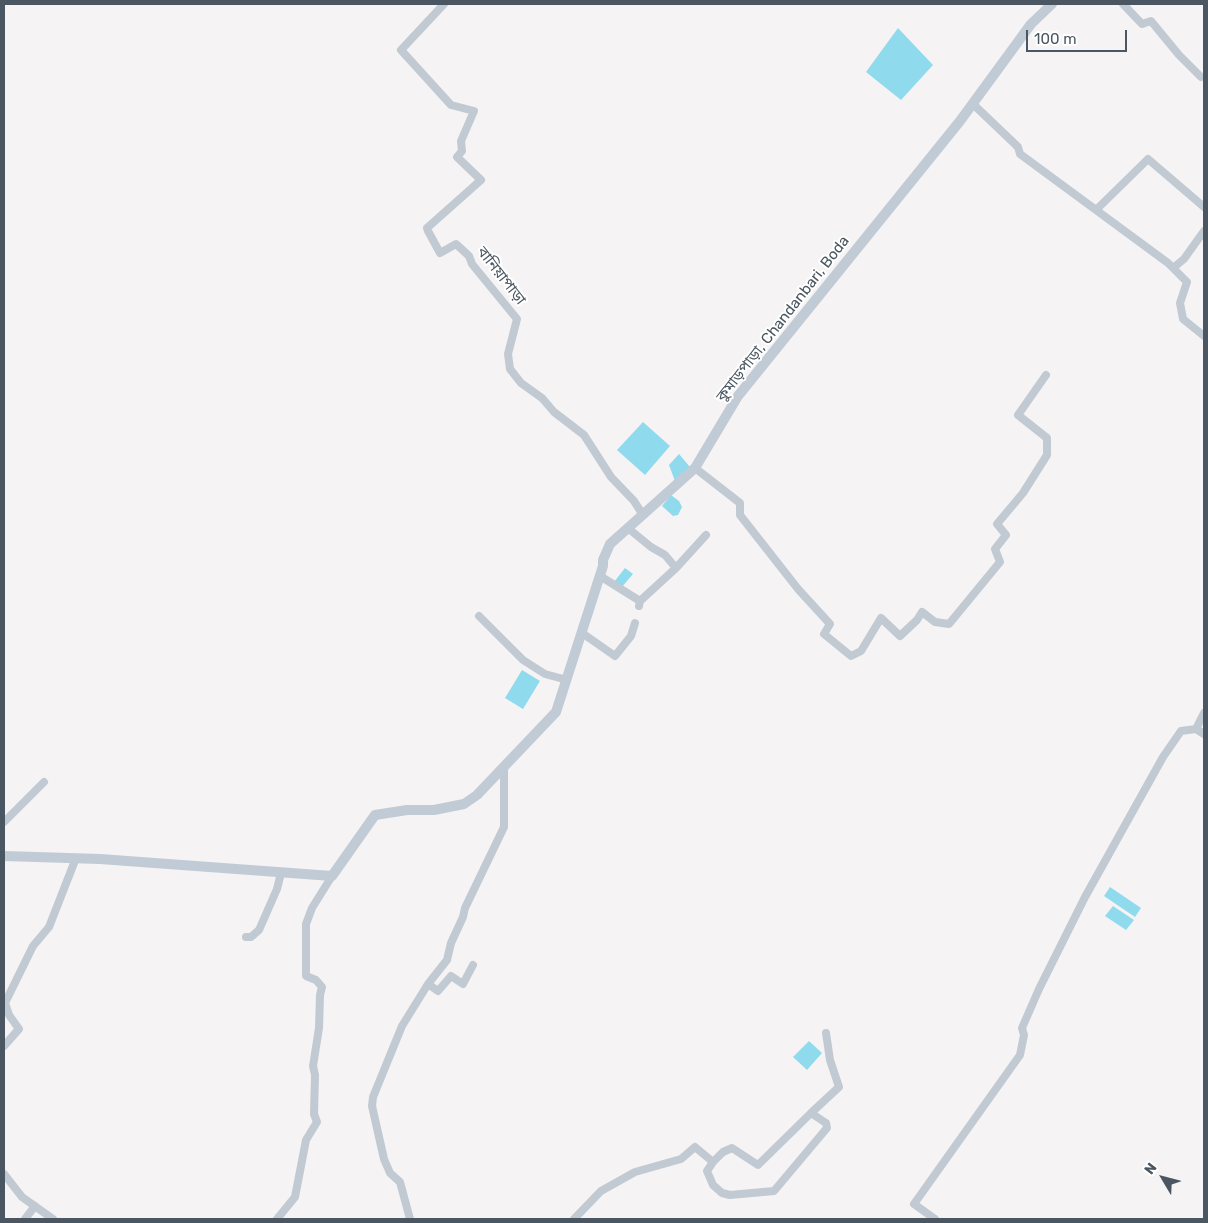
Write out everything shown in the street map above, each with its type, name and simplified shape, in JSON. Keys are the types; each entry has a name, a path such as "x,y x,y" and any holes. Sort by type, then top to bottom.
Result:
{"street":[{"name":"বানিয়াপাড়া","path":"444,4 401,50 451,105 474,112 461,141 462,151 457,157 481,180 427,228 428,231 440,253 456,244 469,256 472,264 517,319 508,354 510,369 522,383 542,398 554,412 584,436 611,477 634,501 643,515"},
{"name":"কুমাড়পাড়া, Chandanbari, Boda","path":"332,876 374,815 404,810 434,810 464,804 477,795 504,769 556,712 600,576 602,560 610,544 696,468 738,396 973,104 1031,24 1052,4"},
{"path":"1123,4 1142,24 1150,21 1178,55 1201,77"},
{"path":"973,104 1018,147 1020,154 1172,268 1186,282 1180,303 1183,319 1204,336"},
{"path":"1096,210 1148,159 1204,207"},
{"path":"1172,268 1184,259 1204,231"},
{"path":"696,468 740,503 740,515 798,589 830,624 824,634 851,656 861,650 881,618 900,636 917,620 922,612 935,622 949,624 1000,562 995,549 1006,535 997,524 1023,494 1047,455 1047,438 1018,416 1046,376"},
{"path":"628,529 651,547 665,555 676,568"},
{"path":"600,576 639,604 706,535"},
{"path":"479,616 523,660 546,674 567,680"},
{"path":"582,633 615,656 631,636 635,623"},
{"path":"1196,729 1204,712"},
{"path":"935,1219 914,1204 1020,1054 1024,1035 1022,1028 1039,989 1085,897 1163,757 1181,731 1196,729 1204,734"},
{"path":"410,1219 400,1182 390,1173 384,1159 372,1106 387,1060 402,1026 428,984 447,960 451,943 469,899 504,827 504,769"},
{"path":"4,822 44,782"},
{"path":"4,856 76,858 332,876 312,908 306,924 306,976 316,980 322,987 319,1000 319,1028 313,1066 315,1075 314,1114 317,1122 306,1140 295,1197 277,1219"},
{"path":"4,1046 20,1029 9,1015 5,1003 34,946 49,927 76,858"},
{"path":"246,937 251,937 260,930 277,889 281,872"},
{"path":"428,984 438,991 451,976 463,984 473,965"},
{"path":"811,1114 826,1123 827,1128 774,1191 730,1195 722,1193 713,1184 706,1171 723,1152 732,1148 758,1165 839,1087 830,1060 826,1033"},
{"path":"574,1219 602,1191 635,1172 682,1159 695,1146 713,1162"},
{"path":"4,1174 22,1197 53,1219"},
{"path":"25,1219 36,1206"}],"water":[{"path":"898,28 933,65 901,100 866,72"},
{"path":"643,422 670,446 645,475 617,450"},
{"path":"679,454 690,467 675,481 669,465"},
{"path":"671,495 679,501 682,507 678,515 673,516 662,506"},
{"path":"625,568 633,574 621,588 614,582"},
{"path":"522,670 540,681 523,709 505,698"},
{"path":"1110,887 1141,908 1135,917 1104,896"},
{"path":"1113,906 1134,920 1126,930 1105,916"},
{"path":"809,1041 822,1053 807,1070 793,1057"}]}
